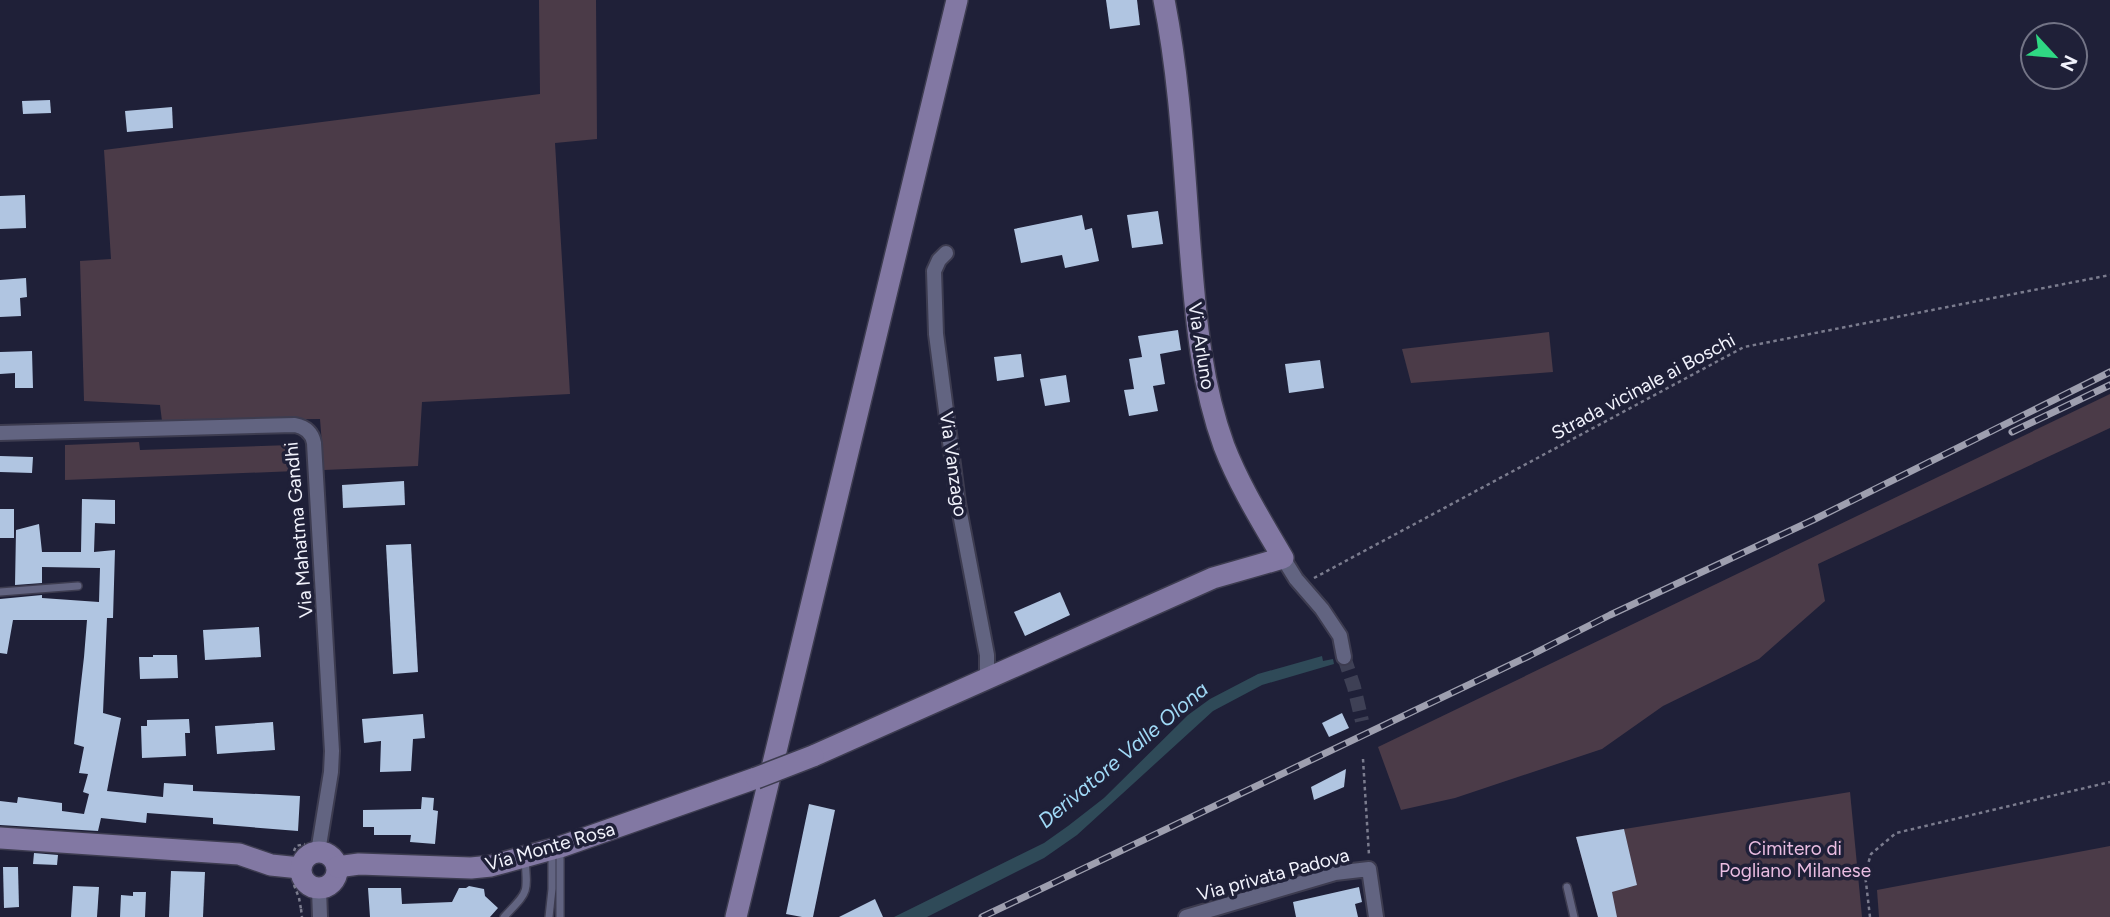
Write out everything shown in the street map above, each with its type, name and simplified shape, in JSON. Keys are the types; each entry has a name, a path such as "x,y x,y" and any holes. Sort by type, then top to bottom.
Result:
{"street":[{"path":"736,917 957,0"},
{"name":"Via Arluno","path":"1164,0 1174,62 1195,313 1207,383 1224,447 1245,491 1283,558 1340,636 1344,657"},
{"name":"Via Vanzago","path":"946,253 934,271 936,334 958,503 987,655 987,678"},
{"name":"Via Mahatma Gandhi","path":"0,433 295,425 310,433 314,443 332,751 331,772 313,843"},
{"path":"987,678 1213,578 1283,558"},
{"name":"Via Monte Rosa","path":"337,867 359,864 471,868 525,858 756,778 987,678"},
{"path":"0,838 239,854 290,868 308,885 320,905"},
{"path":"313,843 332,857 337,867 337,873 320,905"},
{"path":"290,868 313,852 313,843"},
{"path":"1370,869 1376,917"},
{"name":"Via privata Padova","path":"1186,917 1335,873 1370,869"}],"lane":[{"path":"0,592 78,586"},
{"path":"549,917 556,848"},
{"path":"556,848 560,917"},
{"path":"504,917 527,888 525,858"},
{"path":"1567,887 1574,917"}],"path":[{"name":"Strada vicinale ai Boschi","path":"1301,585 1744,347 2110,275"},
{"path":"1363,759 1370,869"},
{"path":"1870,917 1866,874 1871,854 1896,833 2110,782"},
{"path":"302,917 293,882 279,880 290,868 281,853 292,854 296,846 313,843"},
{"path":"301,908 320,905"}],"green space":[{"path":"539,0 596,0 597,139 555,143 570,394 422,402 418,466 324,470 320,419 162,421 160,405 84,401 80,261 111,259 104,150 540,94"},
{"path":"1549,332 1553,372 1411,383 1402,349"},
{"path":"2110,394 2110,428 1818,564 1825,601 1759,659 1663,706 1602,749 1455,798 1401,810 1378,747"},
{"path":"139,442 140,450 291,445 295,448 296,471 65,480 65,445"},
{"name":"Cimitero di Pogliano Milanese","path":"1850,792 1862,917 1598,917 1576,837"},
{"path":"2110,846 2110,917 1879,917 1877,890"}],"water":[{"path":"1322,656 1323,661 1333,659 1334,664 1262,685 1213,711 1077,835 1044,858 927,917 894,917 1044,843 1104,798 1188,715 1210,699 1258,674"}],"building":[{"path":"1106,0 1137,0 1140,25 1110,29"},
{"path":"50,100 51,113 23,114 22,101"},
{"path":"172,107 173,128 127,132 125,111"},
{"path":"25,195 26,228 0,229 0,196"},
{"path":"1158,211 1163,244 1132,248 1127,215"},
{"path":"1082,215 1085,230 1092,228 1099,261 1065,268 1062,255 1021,263 1014,229"},
{"path":"26,278 27,297 20,298 21,316 0,317 0,280"},
{"path":"1178,330 1181,350 1160,354 1165,384 1153,386 1158,411 1129,416 1124,390 1134,389 1129,359 1142,357 1138,336"},
{"path":"32,351 33,388 15,388 15,373 0,374 0,352"},
{"path":"1021,354 1024,377 997,381 994,357"},
{"path":"1320,360 1324,388 1289,393 1285,364"},
{"path":"1066,375 1070,402 1045,406 1040,379"},
{"path":"0,456 33,457 32,473 0,472"},
{"path":"404,481 405,505 343,508 342,485"},
{"path":"82,499 115,500 115,524 95,523 94,552 115,550 113,618 107,618 103,713 121,718 107,791 163,797 164,783 193,785 193,791 300,796 298,831 213,824 213,818 147,813 146,823 101,818 98,831 0,825 0,801 17,803 18,797 62,803 62,811 84,814 89,794 83,792 88,774 79,773 84,747 74,744 87,620 13,620 7,654 0,653 0,599 42,595 42,598 99,602 100,568 42,567 42,583 15,585 16,530 39,524 42,552 81,552"},
{"path":"0,509 14,509 14,538 0,538"},
{"path":"411,544 418,672 393,674 386,545"},
{"path":"1060,592 1070,615 1025,636 1014,612"},
{"path":"259,627 261,657 205,660 203,630"},
{"path":"177,655 178,678 140,679 139,657"},
{"path":"1342,713 1349,728 1329,737 1322,723"},
{"path":"423,714 425,738 413,739 411,771 380,772 381,741 364,743 362,719"},
{"path":"189,719 190,733 185,733 186,756 142,758 141,726 147,726 147,720"},
{"path":"273,722 275,750 217,754 215,726"},
{"path":"1346,769 1344,787 1314,800 1311,787"},
{"path":"422,797 434,798 433,810 438,811 435,844 410,842 411,835 374,835 374,827 363,827 363,810 421,809"},
{"path":"809,804 835,810 813,917 802,917 786,914"},
{"path":"1624,829 1637,885 1612,892 1617,917 1598,917 1576,837"},
{"path":"34,853 58,855 57,865 33,864"},
{"path":"3,867 18,867 19,907 4,908"},
{"path":"171,871 205,872 203,917 169,917"},
{"path":"73,886 99,887 97,917 71,917"},
{"path":"469,886 484,889 485,896 498,908 490,917 370,917 368,888 401,888 402,904 452,902 459,888"},
{"path":"1359,887 1362,902 1355,904 1358,917 1296,917 1293,902"},
{"path":"133,892 146,892 145,917 120,917 121,895 133,896"},
{"path":"875,899 883,917 839,917"}],"tunnel":[{"path":"1344,657 1362,721"}],"railway":[{"path":"982,917 1813,520 2110,372"},
{"path":"2012,432 2110,385"}],"water label":[{"name":"Derivatore Valle Olona","path":"1123,755"}]}
